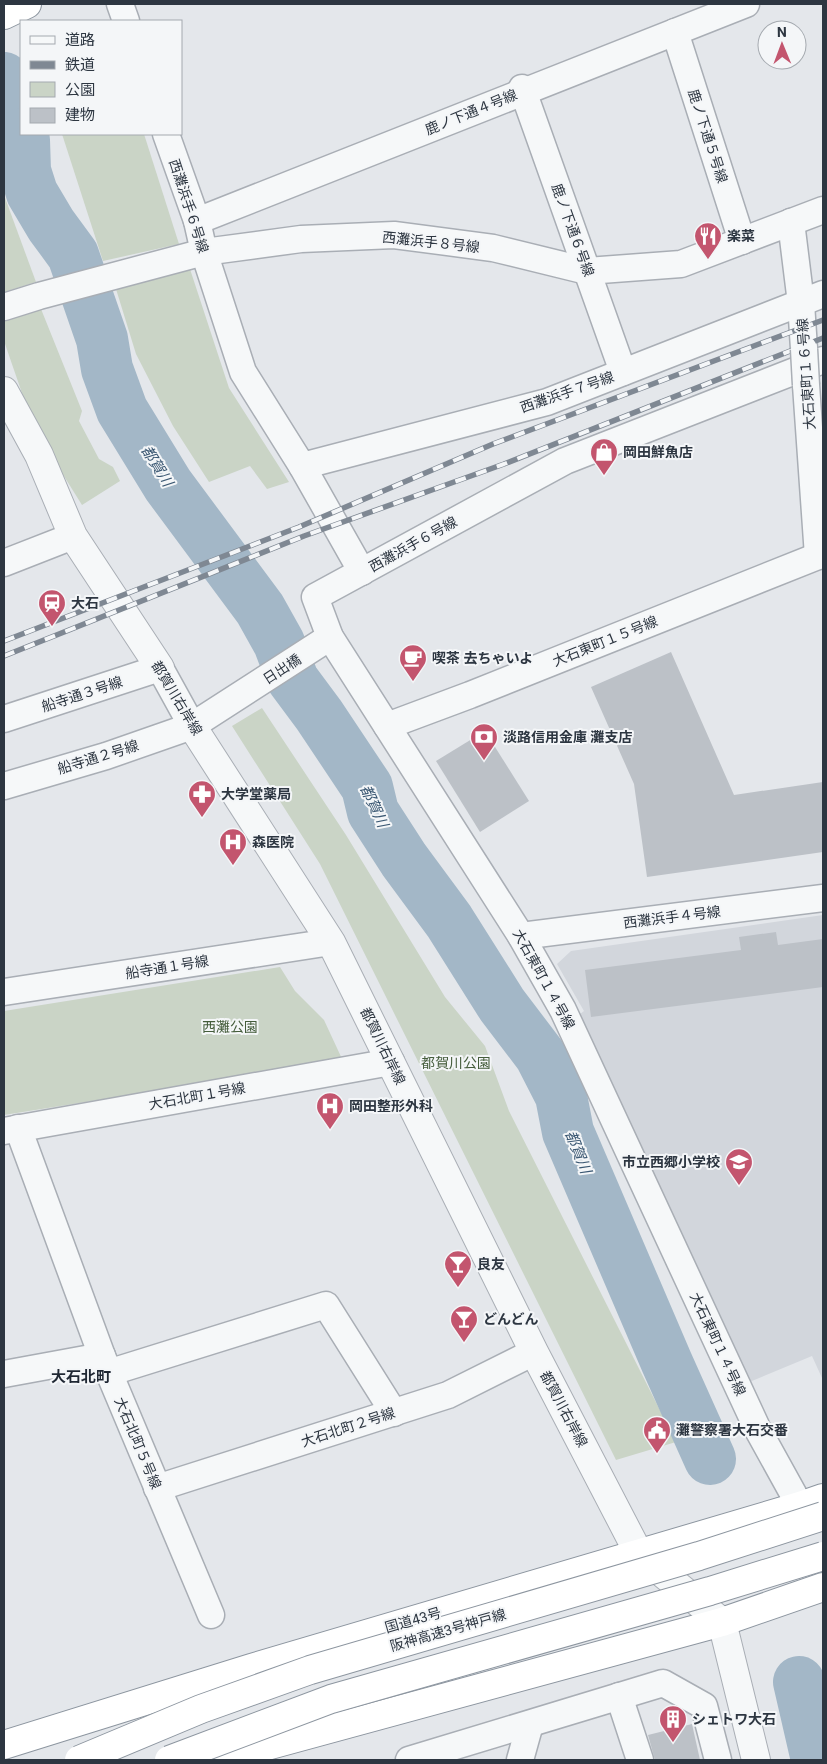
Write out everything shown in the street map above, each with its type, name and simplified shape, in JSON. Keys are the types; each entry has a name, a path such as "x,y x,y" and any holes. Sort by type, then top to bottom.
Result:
{"highway":[{"path":"4,15 27,4"},
{"name":"国道43号","path":"4,1744 251,1668 639,1554 816,1507"},
{"name":"阪神高速3号神戸線","path":"79,1760 201,1709 310,1670 689,1558 816,1507"},
{"path":"169,1760 331,1699 710,1591 823,1556"},
{"path":"215,1760 722,1622 823,1587"}],"street":[{"path":"120,4 126,20"},
{"name":"鹿ノ下通４号線","path":"197,221 522,90 746,4"},
{"name":"鹿ノ下通５号線","path":"674,32 742,240"},
{"name":"鹿ノ下通６号線","path":"522,90 623,372"},
{"name":"西灘浜手６号線","path":"166,135 197,221 204,252 243,372 302,466 362,572 565,461 814,355"},
{"name":"西灘浜手８号線","path":"4,307 38,296 204,252 301,240 394,235 493,248 587,271 680,264 823,210"},
{"name":"大石東町１６号線","path":"791,222 812,299 814,355 806,385 821,555"},
{"name":"西灘浜手７号線","path":"302,466 547,402 812,299"},
{"name":"都賀川右岸線","path":"4,391 38,455 74,536 160,668 192,726 331,942 534,1352 639,1554 722,1622"},
{"path":"4,563 74,536"},
{"name":"大石東町１５号線","path":"387,726 470,695 821,555"},
{"name":"大石東町１４号線","path":"362,572 315,597 323,642 387,726 521,936 563,1010 758,1430 816,1507"},
{"name":"日出橋","path":"192,726 323,642"},
{"name":"船寺通３号線","path":"4,719 160,668"},
{"name":"船寺通２号線","path":"4,786 106,756 192,726"},
{"name":"西灘浜手４号線","path":"521,936 823,898"},
{"name":"船寺通１号線","path":"4,992 331,942"},
{"name":"大石北町１号線","path":"11,1130 391,1062"},
{"name":"大石北町５号線","path":"11,1130 105,1364 210,1615"},
{"path":"4,1374 105,1364 326,1305 394,1412"},
{"name":"大石北町２号線","path":"157,1488 448,1395 534,1352"},
{"path":"722,1622 756,1760"},
{"path":"409,1760 663,1682 704,1706 718,1760"},
{"path":"619,1696 640,1760"},
{"path":"520,1760 530,1724"}],"shaded area":[{"name":"市立西郷小学校","path":"823,915 823,1378 812,1356 747,1383 576,1017 584,1011 557,964 571,951"}],"green space":[{"path":"62,135 144,135 179,244 103,261"},
{"path":"4,195 36,282 4,292"},
{"path":"189,266 229,388 289,482 267,489 250,466 209,482 173,426 136,354 116,289"},
{"path":"39,304 82,411 79,421 99,459 113,467 120,481 82,505 62,473 23,396 4,341 4,318"},
{"name":"都賀川公園","path":"262,708 346,835 445,997 485,1046 509,1111 676,1442 616,1460 320,864 232,726"},
{"name":"西灘公園","path":"280,967 295,991 324,1020 343,1061 4,1115 4,1011"}],"building":[{"path":"671,652 734,795 823,782 823,852 647,877 634,784 591,687"},
{"path":"485,731 529,801 480,832 436,761"},
{"path":"776,932 778,945 823,939 823,987 591,1017 585,970 741,950 739,937"},
{"name":"シェトワ大石","path":"692,1724 700,1760 655,1760 648,1735"}],"waterway":[{"name":"都賀川","path":"4,78 20,129"},
{"name":"都賀川","path":"22,135 25,171 32,193 51,225 73,255 102,339 107,369 122,410 168,485 260,609 279,643 293,680 367,787 373,812 404,860 449,921 502,1005 540,1055 561,1096 568,1132 710,1459"},
{"name":"都賀川","path":"799,1682 817,1760"}],"railway":[{"path":"4,641 299,527 493,444 823,320"},
{"path":"4,656 304,536 504,464 823,338"}],"place":[{"name":"楽菜","path":"708,260"},
{"name":"岡田鮮魚店","path":"604,476"},
{"name":"大石","path":"52,627"},
{"name":"喫茶 去ちゃいよ","path":"413,682"},
{"name":"淡路信用金庫 灘支店","path":"484,761"},
{"name":"大学堂薬局","path":"202,818"},
{"name":"森医院","path":"233,866"},
{"name":"岡田整形外科","path":"330,1130"},
{"name":"市立西郷小学校","path":"739,1186"},
{"name":"良友","path":"458,1288"},
{"name":"どんどん","path":"464,1343"},
{"name":"灘警察署大石交番","path":"657,1454"},
{"name":"シェトワ大石","path":"673,1743"}],"district":[{"name":"大石北町","path":"81,1377"}]}
